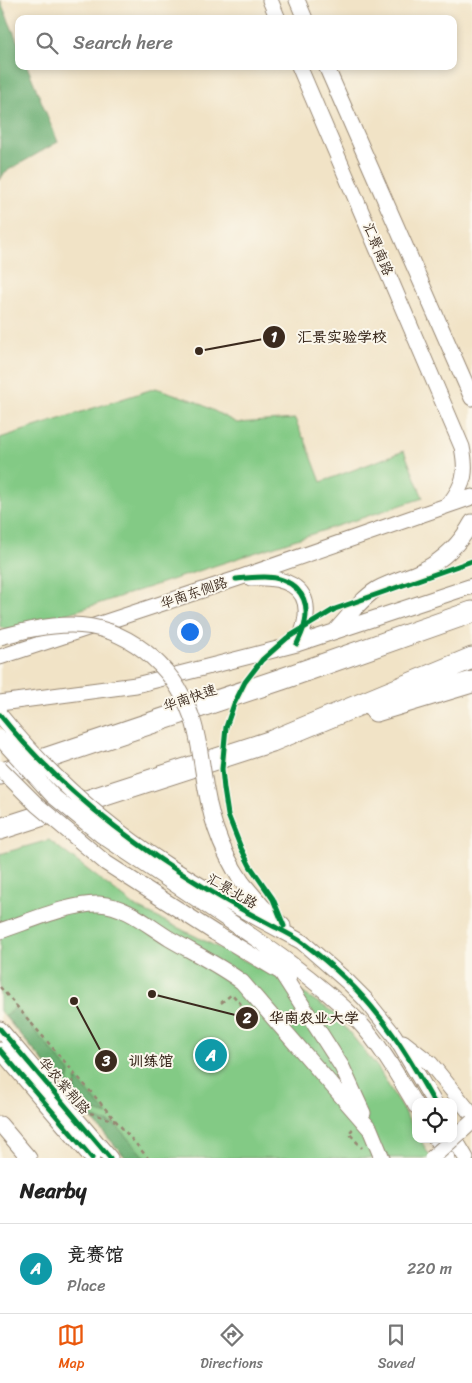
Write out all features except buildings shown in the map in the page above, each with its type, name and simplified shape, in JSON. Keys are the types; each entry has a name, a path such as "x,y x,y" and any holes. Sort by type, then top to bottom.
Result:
{"highway":[{"name":"华南快速","path":"0,774 282,679 472,612"},
{"path":"272,741 472,658"},
{"path":"0,829 272,741 472,682"}],"street":[{"path":"270,0 276,15"},
{"path":"297,0 303,15"},
{"name":"汇景南路","path":"304,70 456,431 465,462 465,476 459,491 450,503"},
{"name":"汇景南路","path":"328,70 469,387 472,398"},
{"name":"华南东侧路","path":"0,657 472,496"},
{"path":"335,631 365,598 377,590 424,569 446,554 464,535 472,522"},
{"path":"236,578 274,578 285,580 295,586 302,596 306,608 306,620 297,644"},
{"path":"0,703 136,685 297,644 472,586"},
{"path":"0,636 32,629 71,625 89,626 135,644 159,663 179,689 191,716 216,834 231,866 263,907 302,942"},
{"path":"0,636 21,639 77,632"},
{"name":"汇景北路","path":"0,715 47,767 74,793 114,827 221,907 359,1022 380,1050 412,1100"},
{"name":"汇景北路","path":"0,738 54,796 101,835 221,907 302,942 365,999 394,1035 432,1098"},
{"path":"0,768 37,804 106,863 281,972 339,1004"},
{"path":"0,931 74,907 98,904 118,908 143,920 242,982 370,1129"},
{"path":"281,972 342,1067 382,1158"},
{"name":"华农紫荆路","path":"0,1030 110,1158"},
{"path":"394,1035 431,1064 472,1115"},
{"name":"华农紫荆路","path":"0,1050 92,1158"},
{"path":"457,1135 472,1122"},
{"path":"0,1124 29,1158"},
{"path":"438,1143 447,1158"},
{"path":"432,1158 448,1143"},
{"path":"456,1143 466,1158 472,1154"}],"path":[{"path":"0,987 148,1158"},
{"path":"220,1003 232,994 251,1015"},
{"path":"70,1098 74,1072"},
{"path":"89,1113 117,1122"},
{"path":"346,1122 352,1130 349,1132 367,1153"}],"green space":[{"path":"0,0 15,36 15,70 29,70 58,142 5,172 0,180"},
{"path":"156,388 195,401 237,423 295,419 321,482 404,451 423,498 11,632 0,627 0,438"},
{"path":"49,840 136,907 276,976 333,1012 378,1068 412,1125 412,1143 422,1143 431,1158 126,1158 0,1011 0,854"},
{"path":"15,1008 70,1072 67,1089 5,1016"},
{"path":"76,1079 108,1115 82,1107 74,1097"},
{"path":"90,1117 116,1125 145,1158 126,1158"}],"cycle path":[{"path":"284,926 273,899 250,866 228,815 222,769 226,727 234,704 245,682 262,660 287,638 335,609 472,561"},
{"path":"236,579 274,578 283,580 297,589 302,595 306,612 304,628 297,644"},
{"path":"0,715 22,741 71,790 124,834 210,891 296,938 333,968 353,986 387,1026 432,1098"},
{"path":"0,1029 110,1158"},
{"path":"0,1050 92,1158"}],"place":[{"name":"汇景实验学校","path":"199,351"},
{"name":"华南农业大学","path":"152,994"},
{"name":"训练馆","path":"74,1001"},
{"name":"竞赛馆","path":"211,1055"}]}
